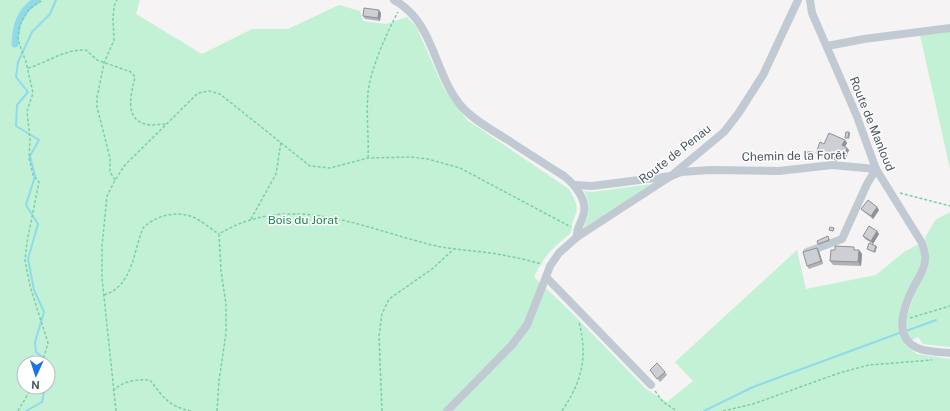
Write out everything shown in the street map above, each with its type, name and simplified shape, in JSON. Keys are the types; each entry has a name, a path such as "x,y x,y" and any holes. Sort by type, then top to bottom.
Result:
{"street":[{"name":"Route de Penau","path":"447,411 516,340 527,325 550,266 559,253 577,234 671,176 710,146 724,132 738,114 763,75 798,0"},
{"name":"Route de Manloud","path":"810,0 812,13 856,114 876,169 922,243 925,254 924,267 907,301 902,323"},
{"path":"398,2 412,13 421,25 448,87 463,108 484,125 564,176 575,185 584,209 584,216 577,234"},
{"path":"827,46 864,39 950,28"},
{"name":"Chemin de la Forêt","path":"671,176 680,172 710,170 780,171 832,165 876,169"},
{"path":"808,252 842,239 866,184 876,169"},
{"path":"575,185 592,186 671,176"},
{"path":"546,277 651,385"},
{"path":"902,323 903,335 910,343 919,349 950,353"}],"path":[{"path":"43,0 29,9 19,26 18,40 28,68 33,93 27,111 30,140 29,158 33,175 39,182 27,242 25,260 30,286 40,319 46,332 48,343 46,355"},
{"path":"115,180 110,172 110,158 97,107 97,98 104,64 112,48 114,33 112,19 114,6 117,0"},
{"path":"368,158 368,94 370,82 398,2"},
{"path":"28,68 57,55 86,50 93,58 104,64 131,72 135,77 130,106 133,115 138,122 146,125 167,124"},
{"path":"116,411 104,294 102,246 105,206 115,180 125,165 198,93 215,92 230,101 281,142 305,164 317,168 330,168 368,158 410,157 428,159 460,168 577,234"},
{"path":"251,218 276,174 281,142"},
{"path":"888,190 950,206"},
{"path":"104,294 113,292 128,274 143,228 148,222 157,218 181,214 192,217 219,234"},
{"path":"219,234 251,218 278,214 319,216 350,222 428,244 454,249 506,255 550,266"},
{"path":"217,411 219,381 226,333 226,304 221,271 219,234"},
{"path":"382,411 379,336 382,314 389,300 432,269 454,249"},
{"path":"902,323 950,306"},
{"path":"562,411 574,393 582,371 583,346 576,309"},
{"path":"723,411 753,404 869,365 934,359"},
{"path":"113,391 118,385 130,383 135,379 150,380 165,399 176,408 191,411"},
{"path":"651,385 663,402 677,411"},
{"path":"18,411 27,395"}],"green space":[{"name":"Bois du Jorat","path":"0,0 140,0 136,14 202,54 252,29 288,29 339,5 360,11 363,21 386,24 407,17 417,28 443,87 467,120 569,189 576,203 577,208 571,233 550,252 541,263 534,277 571,312 646,389 667,402 693,381 675,362 797,250 806,289 876,275 904,252 919,244 922,260 907,316 915,292 928,269 929,253 925,238 935,220 950,212 950,347 923,344 918,337 904,344 917,354 950,359 950,411 0,411"},
{"path":"950,31 950,169 920,35"},
{"path":"652,184 583,228 589,209 588,200 584,191 592,192"}],"building":[{"path":"364,8 379,10 378,18 363,16"},
{"path":"846,132 849,132 848,138 845,138"},
{"path":"829,133 845,140 842,145 847,148 844,154 838,152 835,158 823,153 822,156 816,153 820,142 824,144"},
{"path":"804,152 812,152 812,158 804,158"},
{"path":"868,200 877,207 871,216 861,209"},
{"path":"869,226 877,231 871,241 863,236"},
{"path":"830,227 834,228 833,231 829,230"},
{"path":"828,236 829,240 818,244 817,241"},
{"path":"869,243 876,246 874,252 867,249"},
{"path":"835,246 854,247 854,250 859,250 858,262 830,261 831,250 835,250"},
{"path":"817,248 821,261 807,266 803,252"},
{"path":"657,363 665,372 657,379 650,370"}],"waterway":[{"path":"15,44 16,30 20,19 31,4 37,0"},
{"path":"40,355 36,352 35,342 44,312 34,290 28,259 38,224 26,205 35,176 30,156 39,140 16,126 17,105 28,92 16,77 18,62 32,32 50,14 56,0"},
{"path":"906,331 936,320"},
{"path":"704,411 753,387 902,332"},
{"path":"26,411 42,402 43,395"}]}
